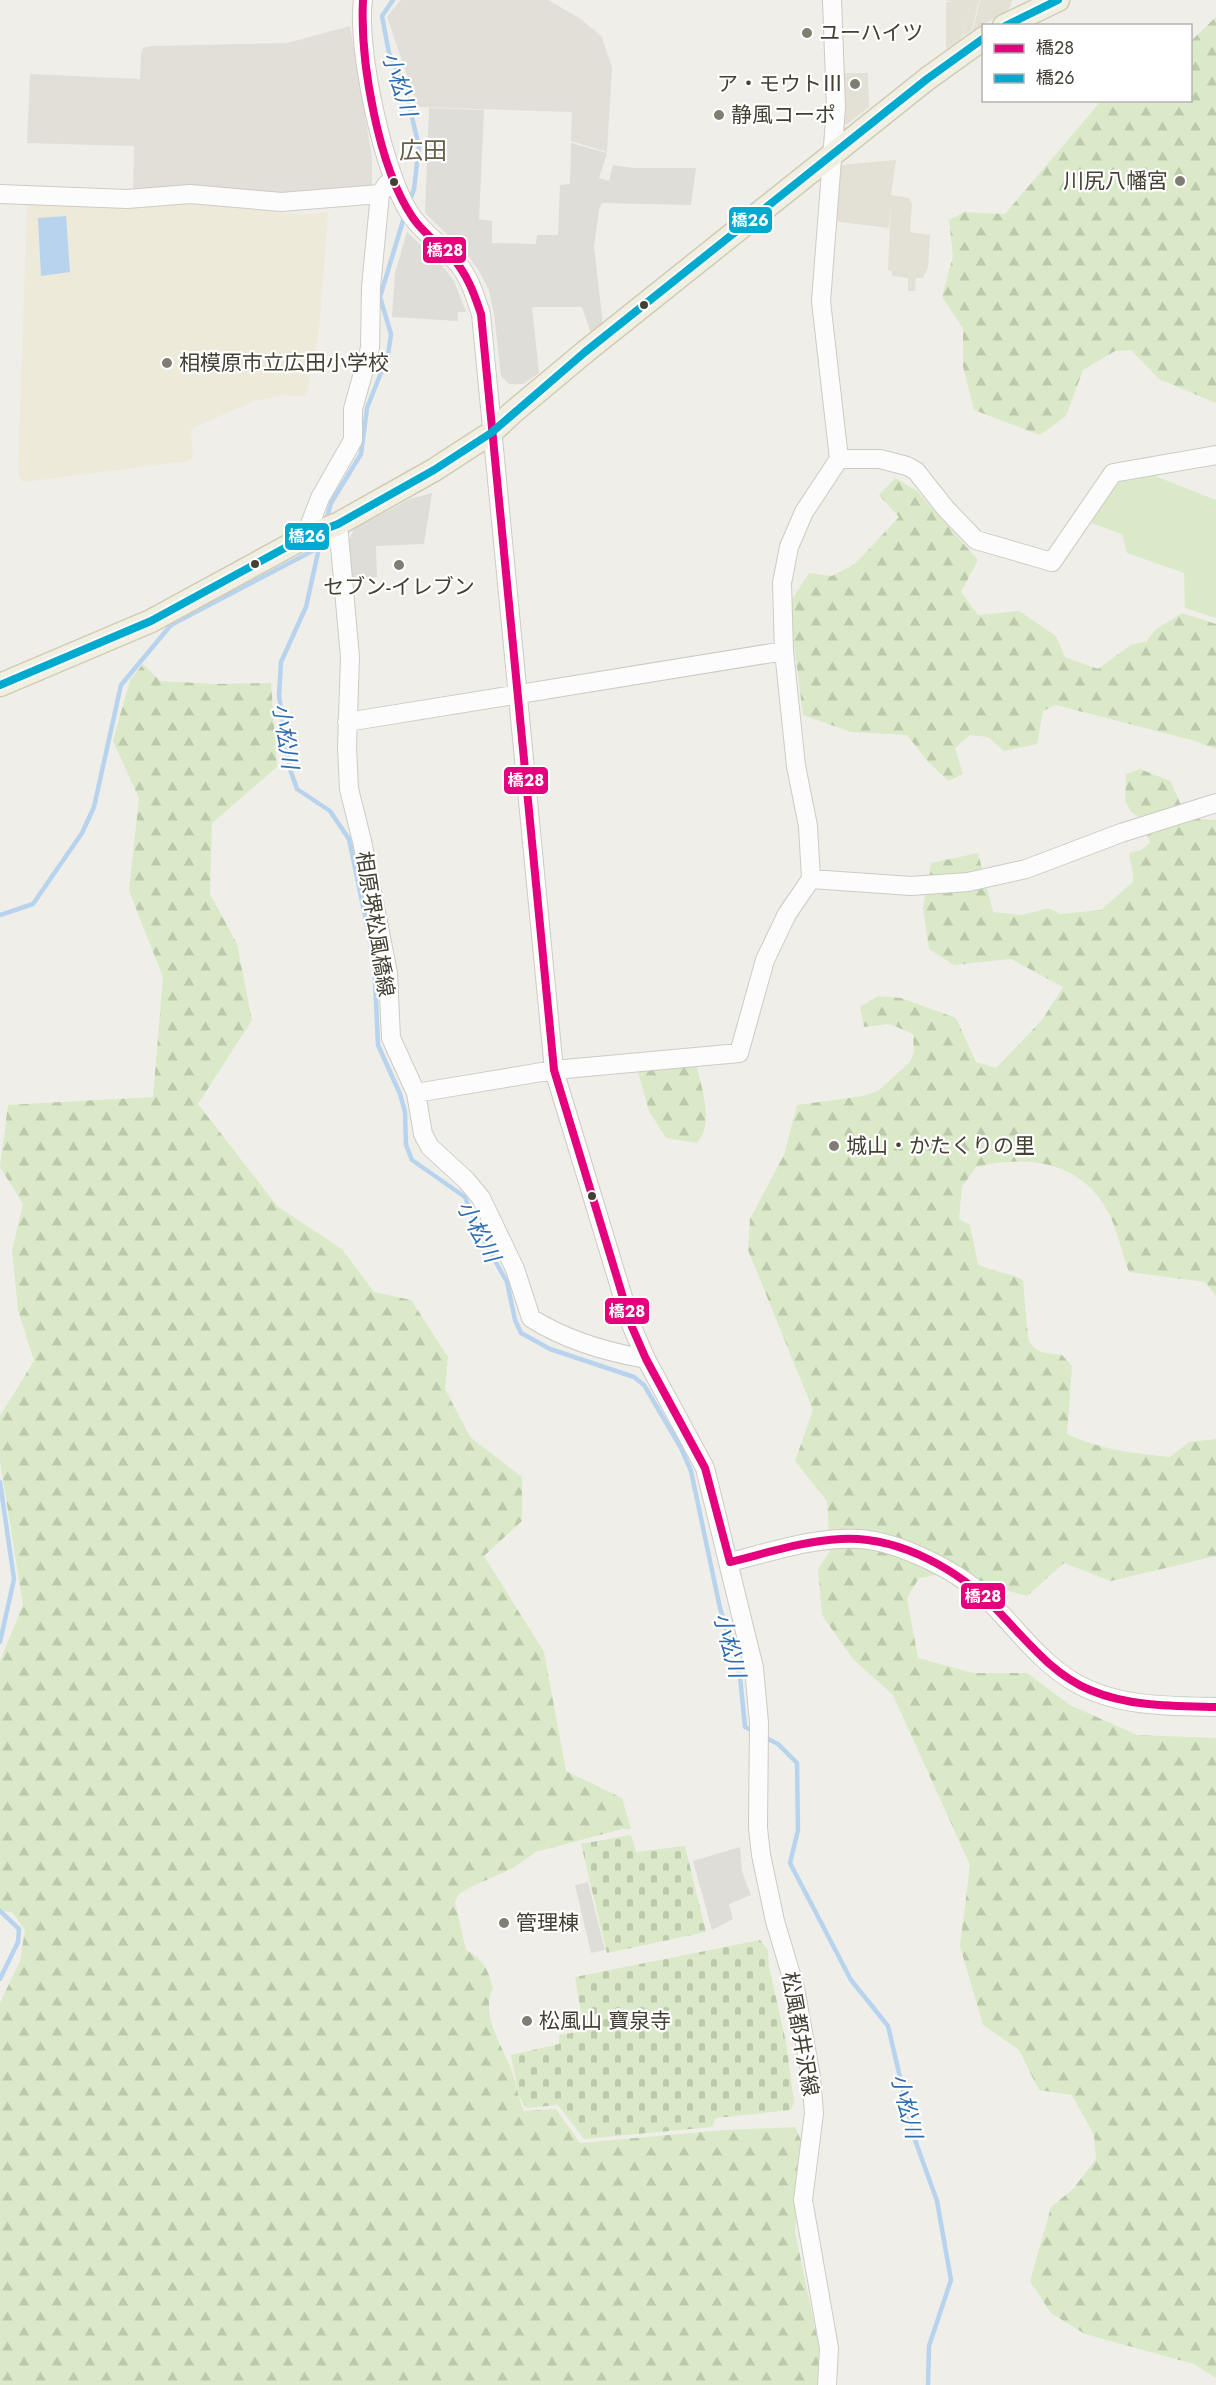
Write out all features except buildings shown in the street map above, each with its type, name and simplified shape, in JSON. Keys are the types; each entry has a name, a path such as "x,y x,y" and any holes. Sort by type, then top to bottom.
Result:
{"main road":[{"path":"1008,24 1058,0"},
{"path":"0,685 152,621 434,470 491,433 512,412 585,352 927,79 982,39"}],"street":[{"name":"相原堺松風橋線","path":"363,0 362,34 389,185 371,287 370,348 353,409 353,440 320,498 321,530 350,657 347,722 349,789 362,841 387,973 392,1038 416,1093 423,1134 430,1147 466,1180 481,1198 515,1269 531,1318 561,1335 615,1353 646,1359"},
{"path":"416,1093 554,1070 739,1053 765,960 787,914 812,879 808,826 796,766 784,651 782,582 789,547 804,512 839,459 821,301 837,85 832,0"},
{"path":"0,195 127,200 190,194 281,202 389,185 413,219 459,265 472,287 484,336 516,696 554,1070 632,1327 646,1359 705,1468 730,1562 790,1547 842,1540 861,1539 896,1547 936,1564 964,1580 988,1600 1028,1647 1075,1683 1133,1702 1216,1707"},
{"path":"839,459 880,459 907,466 916,471 946,509 976,540 1052,562 1113,473 1216,455"},
{"path":"347,722 784,651"},
{"path":"812,879 911,886 968,882 1026,868 1121,833 1216,803"},
{"name":"松風都井沢線","path":"730,1562 754,1668 760,1750 758,1828 765,1878 795,1988 811,2077 814,2113 804,2200 830,2348 827,2385"}],"shaded area":[{"path":"401,0 548,0 581,19 602,37 612,68 607,152 571,141 572,112 418,107 387,17"},
{"path":"945,0 979,0 972,30 962,37 969,4 961,39 946,49 946,2 954,2"},
{"path":"980,0 1012,0 1009,10 973,30"},
{"path":"350,26 372,157 372,186 281,193 133,192 134,146 27,143 30,74 140,79 143,48 287,43"},
{"path":"841,73 868,73 869,107 846,125 840,120"},
{"path":"429,108 484,110 479,219 492,221 492,243 536,244 537,235 558,235 560,185 570,184 571,143 607,153 599,178 609,181 613,165 632,168 696,168 691,205 602,203 594,246 603,325 591,334 582,307 532,307 539,373 523,384 509,384 501,376 489,290 479,271 467,254 425,213"},
{"path":"896,160 891,195 909,198 912,204 910,232 930,235 928,267 923,278 916,278 915,291 908,291 908,278 892,276 892,271 888,270 891,203 889,228 832,221 840,165"},
{"name":"相模原市立広田小学校","path":"189,202 301,215 328,212 319,330 306,396 283,395 251,402 191,429 193,457 189,461 23,482 18,475 27,207 33,203"},
{"path":"407,232 442,265 454,281 466,312 458,312 458,321 392,317 395,273"},
{"path":"432,493 424,544 376,546 377,577 351,579 347,544 354,529 410,499"},
{"path":"740,1847 742,1872 751,1895 729,1904 733,1919 712,1930 693,1861"},
{"path":"588,1882 605,1950 591,1953 575,1885"}],"green space":[{"path":"1216,17 1216,403 1159,379 1131,350 1115,351 1083,370 1066,416 1040,435 974,410 963,366 963,328 942,297 953,256 949,220 965,212 1005,214 1100,102 1192,102 1192,40"},
{"path":"1155,476 1216,500 1216,618 1185,608 1184,573 1127,553 1122,534 1091,523 1116,479"},
{"path":"895,478 917,491 978,560 961,592 978,615 1019,611 1056,636 1065,657 1098,669 1131,645 1147,641 1155,630 1182,613 1216,624 1216,749 1195,741 1056,705 1043,711 1037,744 1004,751 988,737 970,735 955,748 963,774 949,781 929,763 907,735 851,732 803,715 789,604 809,573 832,576 855,564 899,517 879,495"},
{"path":"143,664 160,681 216,684 271,683 277,767 212,823 210,894 237,944 252,1020 198,1104 277,1206 342,1249 374,1292 411,1300 448,1357 445,1389 470,1437 522,1477 522,1521 484,1556 544,1652 566,1771 622,1798 631,1829 622,1829 536,1852 513,1868 459,1894 455,1902 466,1950 481,1961 489,1976 493,1989 489,1999 491,2020 512,2072 522,2106 524,2111 556,2109 580,2143 724,2130 795,2127 801,2140 795,2232 821,2356 818,2385 0,2385 0,2003 20,1961 25,1930 12,1912 0,1911 0,1661 23,1605 0,1461 0,1416 34,1361 18,1310 12,1250 23,1204 0,1167 8,1105 153,1097 163,977 129,891 139,798 113,741 130,680"},
{"path":"1140,769 1170,781 1187,818 1216,820 1216,1296 1205,1282 1129,1272 1111,1217 1096,1193 1082,1180 1050,1165 1013,1162 976,1167 962,1187 959,1219 970,1225 978,1264 1023,1280 1028,1338 1034,1347 1042,1352 1062,1355 1072,1366 1067,1434 1105,1447 1170,1457 1189,1442 1216,1439 1216,1556 1111,1581 1064,1563 1027,1596 946,1573 919,1578 907,1598 918,1658 973,1673 1027,1673 1070,1705 1137,1735 1216,1738 1216,2378 1194,2364 1085,2334 1051,2313 1030,2281 1051,2207 1073,2189 1096,2159 1094,2135 1072,2095 1039,2090 1019,2050 983,2025 960,1946 970,1865 893,1695 852,1658 822,1615 818,1569 830,1551 827,1501 795,1461 813,1410 748,1250 750,1219 784,1155 797,1105 863,1096 878,1091 910,1062 914,1052 913,1034 890,1024 864,1027 860,1007 878,996 901,998 956,1018 976,1062 996,1068 1042,1020 1063,987 1011,959 954,965 929,949 923,908 931,863 978,853 993,912 1022,915 1048,908 1060,914 1101,910 1134,881 1129,853 1141,850 1150,843 1140,818 1131,812 1125,800 1126,774"},
{"path":"696,1063 706,1115 702,1135 697,1143 666,1138 649,1111 638,1072"},
{"path":"631,1835 636,1852 685,1846 706,1932 607,1953 581,1844"},
{"path":"760,1940 768,1950 769,1967 786,2042 794,2102 791,2110 716,2118 712,2127 584,2139 558,2105 526,2108 519,2096 511,2055 559,2044 559,2035 584,2031 575,1977"}],"water":[{"path":"66,216 70,272 41,276 38,218"}],"waterway":[{"name":"小松川","path":"393,0 382,16 389,53 405,87 419,147 414,189 409,203"},
{"name":"小松川","path":"326,522 331,503 361,454 367,408 388,355 391,334 380,297 405,214"},
{"name":"小松川","path":"321,539 306,607 281,662 279,696 290,769 297,789 330,811 349,839 374,959 378,1045 400,1094 405,1112 406,1145 412,1160 465,1197 479,1232 507,1282 515,1320 521,1333 550,1349 634,1377 644,1385 681,1448 691,1471 720,1608 740,1677 745,1727 754,1731"},
{"path":"0,915 33,904 82,833 94,807 121,685 171,625 318,548"},
{"path":"0,1482 14,1579 0,1642"},
{"name":"小松川","path":"764,1737 778,1744 797,1763 798,1830 790,1863 851,1980 888,2026 914,2137 937,2201 951,2280 929,2346 928,2385"},
{"path":"0,1911 19,1929 18,1942 0,1979"}],"transit line":[{"name":"橋28","path":"363,0 368,82 381,143 390,171 413,218 462,270 481,314 554,1070 632,1327 646,1359 705,1468 730,1562 827,1540 863,1540 885,1543 927,1558 966,1582 983,1596 1052,1666 1090,1690 1136,1703 1216,1707"},
{"name":"橋26","path":"1009,24 1058,0"},
{"name":"橋26","path":"0,685 151,621 305,537 338,524 434,470 491,433 585,352 927,79 982,39"}],"place":[{"name":"ユーハイツ","path":"807,33"},
{"name":"ア・モウトⅢ","path":"855,84"},
{"name":"静風コーポ","path":"719,115"},
{"name":"川尻八幡宮","path":"1180,181"},
{"name":"相模原市立広田小学校","path":"167,363"},
{"name":"セブン-イレブン","path":"399,565"},
{"name":"城山・かたくりの里","path":"834,1146"},
{"name":"管理棟","path":"504,1923"},
{"name":"松風山 寶泉寺","path":"527,2021"}],"district":[{"name":"広田","path":"423,151"}]}
